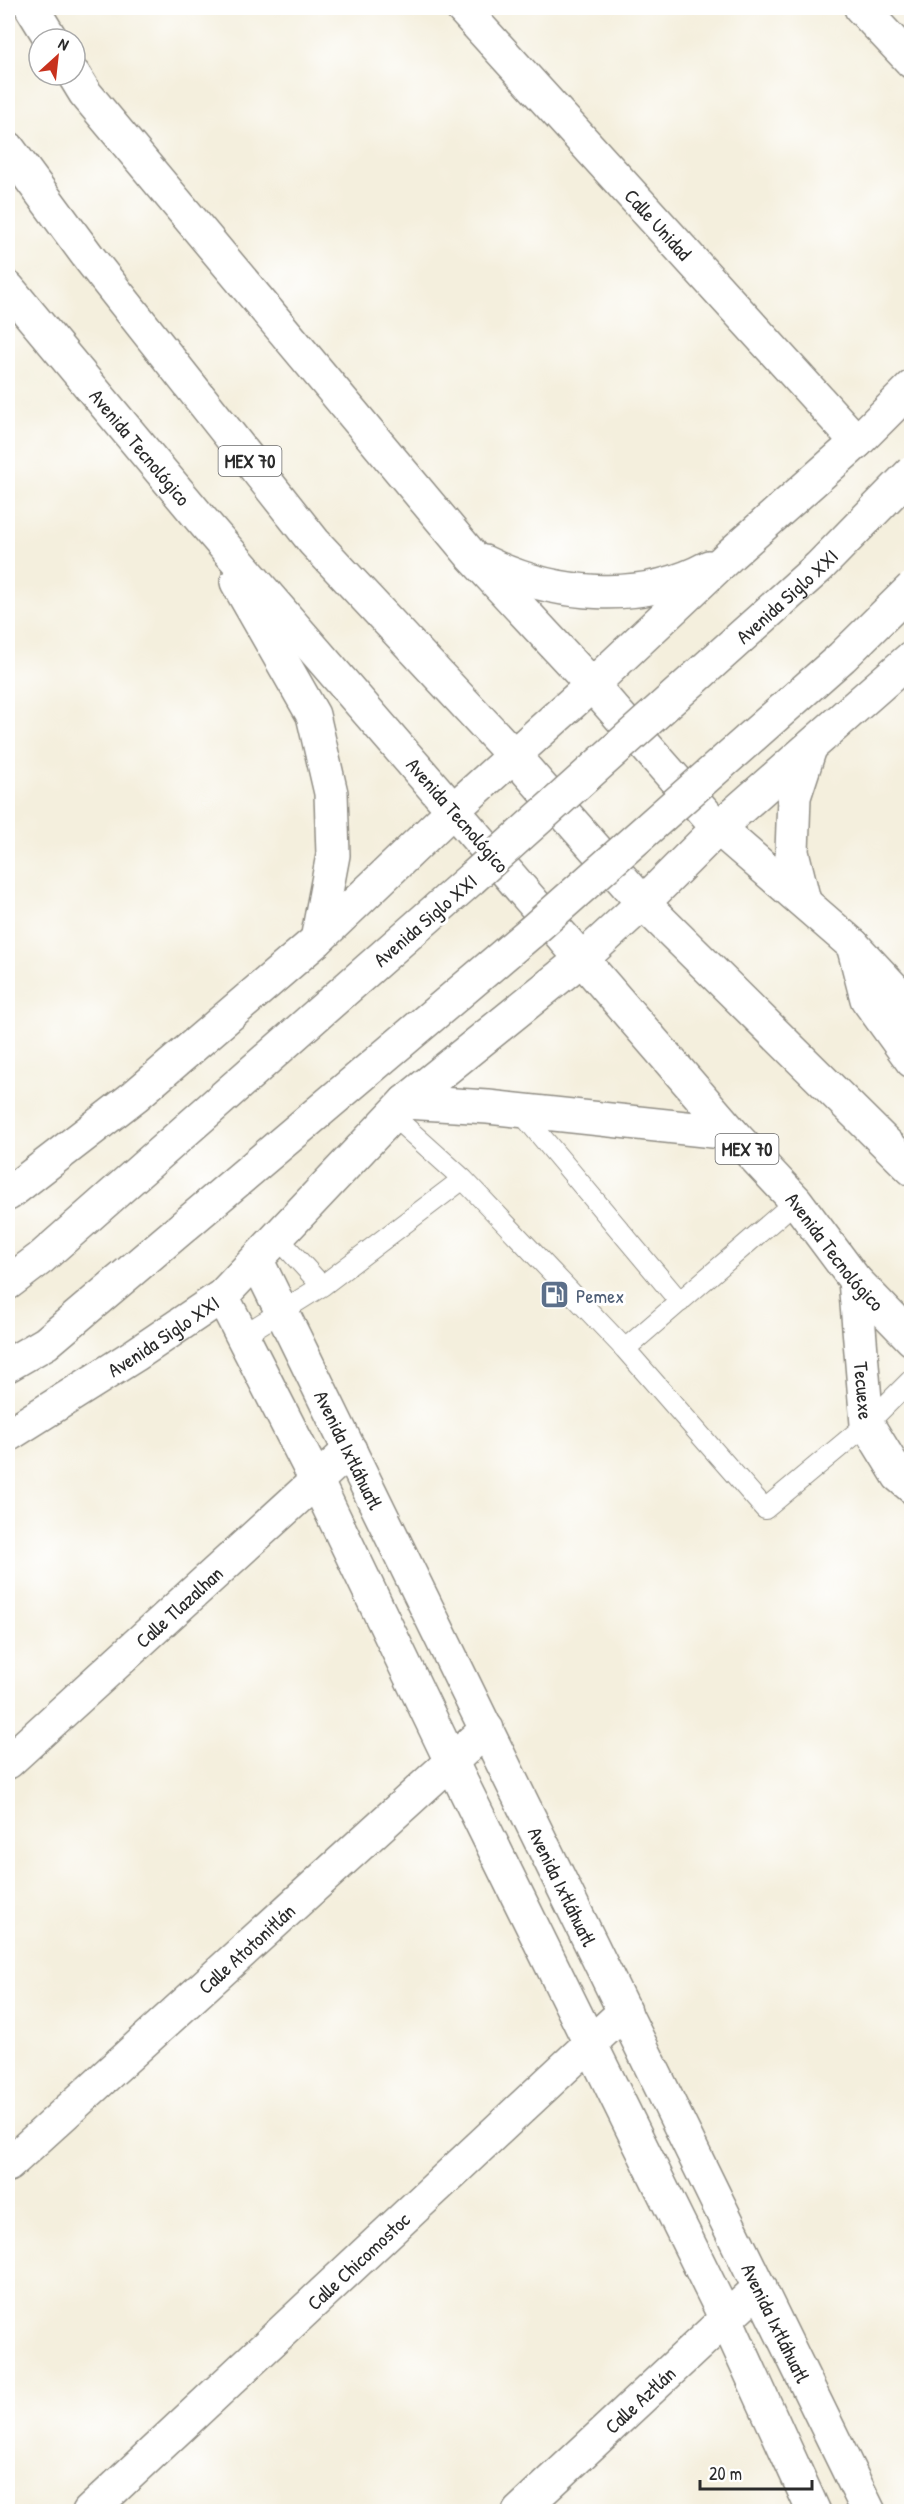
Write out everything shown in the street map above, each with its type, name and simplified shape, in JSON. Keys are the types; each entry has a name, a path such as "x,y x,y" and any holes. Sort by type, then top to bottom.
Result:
{"main road":[{"path":"32,8 44,27"},
{"name":"Calle Unidad","path":"462,8 857,442"},
{"path":"861,8 912,63"},
{"path":"81,87 471,555 592,685 718,828 853,945 912,1008"},
{"name":"MEX 70","path":"8,148 90,260 314,542 513,755 643,903 912,1170"},
{"name":"Avenida Tecnológico","path":"8,288 200,518 583,958 732,1133 795,1201 855,1280 912,1339"},
{"path":"8,1194 135,1096 317,940 453,810 592,685 731,554 857,442 912,387"},
{"name":"Avenida Siglo XXI","path":"8,1283 41,1258 819,567 912,472"},
{"path":"200,518 313,715 330,794 333,855 317,940"},
{"path":"471,555 503,572 537,583 573,590 608,592 673,581 703,570 731,554"},
{"path":"8,1365 46,1343 531,932 842,657 912,588"},
{"name":"Avenida Siglo XXI","path":"8,1435 135,1355 222,1296 399,1109 583,958 643,903 718,828 912,657"},
{"path":"804,901 792,852 794,797 811,745"},
{"path":"853,945 867,999 912,1061"},
{"path":"399,1109 519,1110 732,1133"},
{"name":"Avenida Ixtláhuatl","path":"268,1250 282,1311 869,2511"},
{"name":"Tecuexe","path":"855,1280 867,1424 899,1476 912,1487"},
{"path":"222,1296 316,1480 451,1761 726,2319 814,2511"},
{"name":"Calle Tlazalhan","path":"8,1762 350,1450"},
{"name":"Calle Atotonitlán","path":"8,2165 486,1729"},
{"name":"Calle Chicomostoc","path":"89,2511 624,2011"},
{"name":"Calle Aztlán","path":"519,2511 760,2287"}],"lane":[{"path":"399,1109 625,1349 765,1509 867,1424 912,1379"},
{"path":"519,1110 680,1302"},
{"path":"242,1336 322,1286 463,1179"},
{"path":"625,1349 795,1201"},
{"path":"268,1250 322,1286"}],"place":[{"name":"Pemex","path":"555,1295"}]}
